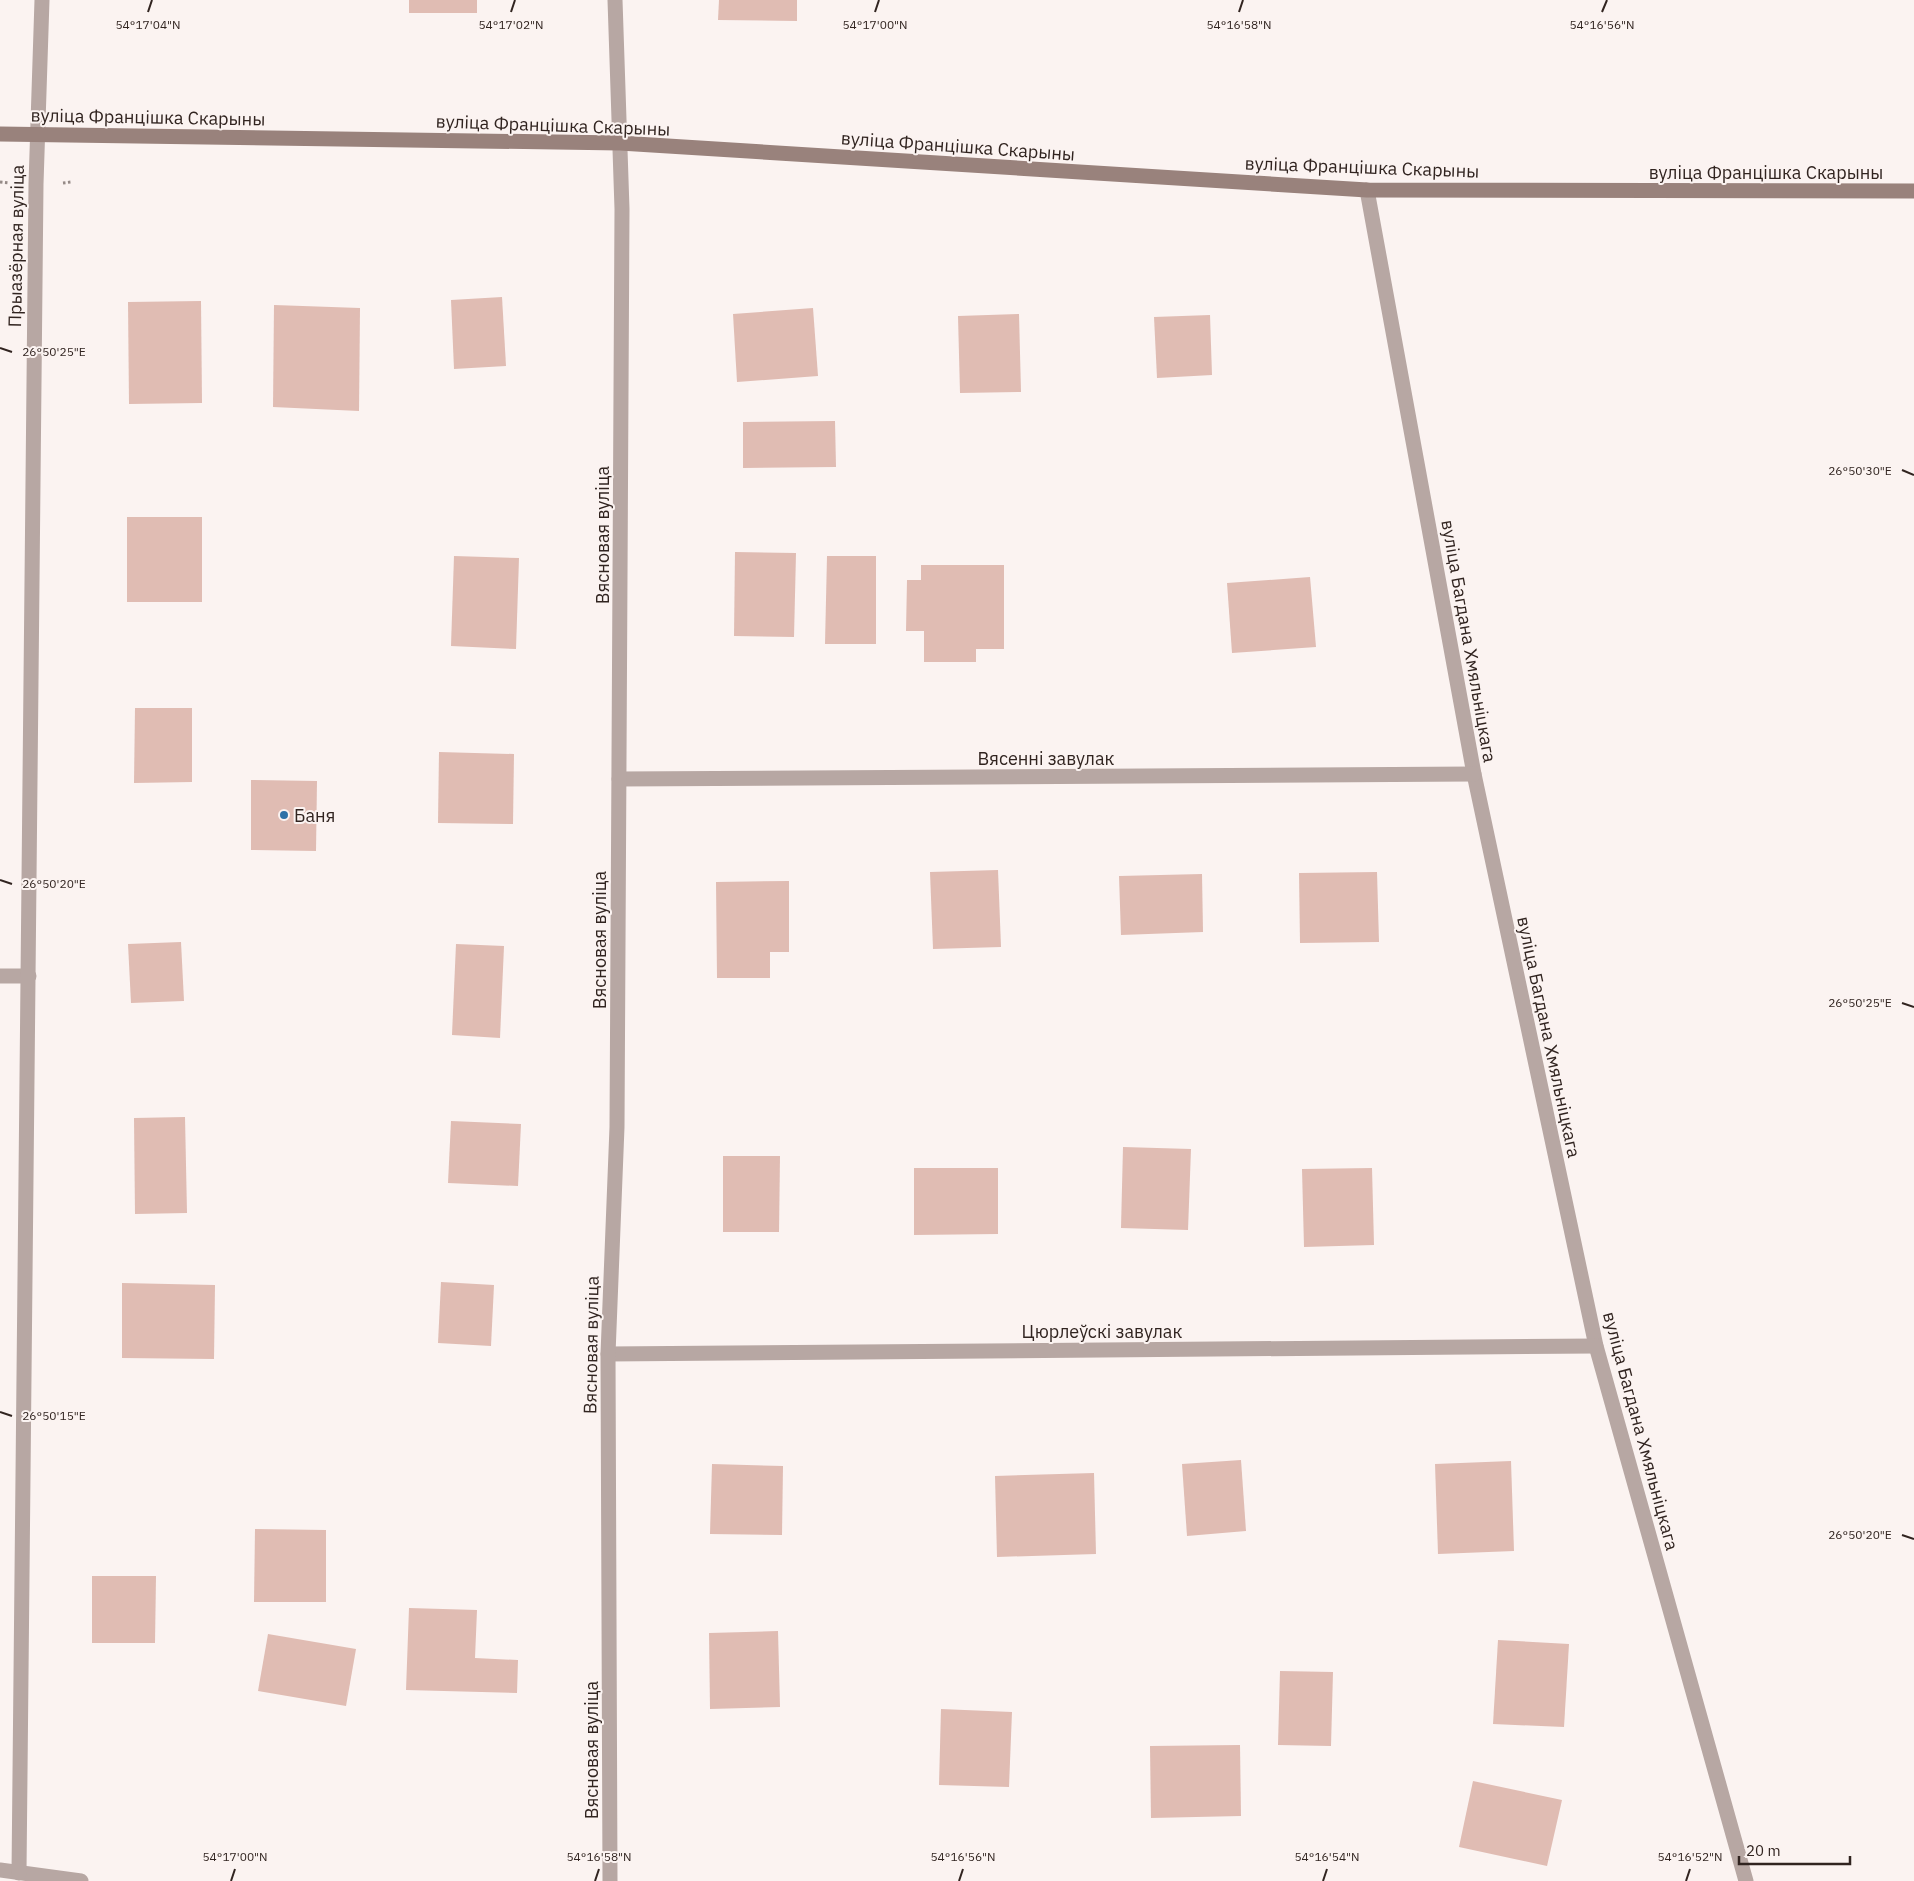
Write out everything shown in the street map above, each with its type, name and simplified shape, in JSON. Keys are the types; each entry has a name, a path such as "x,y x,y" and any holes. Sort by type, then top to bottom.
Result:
{"street":[{"name":"Прыазёрная вуліца","path":"19,1873 36,134 42,0"},
{"name":"Вясновая вуліца","path":"610,1881 608,1354 618,1128 622,208 615,0"},
{"name":"вуліца Францішка Скарыны","path":"0,134 620,143 1367,190 1914,191"},
{"name":"вуліца Багдана Хмяльніцкага","path":"1367,190 1474,774 1596,1346 1746,1881"},
{"name":"Вясенні завулак","path":"619,779 1474,774"},
{"path":"0,976 29,976"},
{"name":"Цюрлеўскі завулак","path":"608,1354 1596,1346"},
{"path":"0,1870 81,1881"}],"building":[{"path":"409,0 477,0 477,13 409,13"},
{"path":"719,0 797,0 797,21 718,20"},
{"path":"502,297 506,366 454,369 451,300"},
{"path":"201,301 202,403 129,404 128,302"},
{"path":"274,305 360,308 359,411 273,407"},
{"path":"813,308 818,376 737,382 733,314"},
{"path":"1019,314 1021,392 960,393 958,316"},
{"path":"1210,315 1212,375 1157,378 1154,317"},
{"path":"835,421 836,467 743,468 743,422"},
{"path":"127,517 202,517 202,602 127,602"},
{"path":"735,552 796,553 794,637 734,636"},
{"path":"454,556 519,558 516,649 451,646"},
{"path":"827,556 876,556 876,644 825,644"},
{"path":"921,565 1004,565 1004,649 976,649 976,662 924,662 924,631 906,631 907,580 921,580"},
{"path":"1310,577 1316,647 1232,653 1227,583"},
{"path":"135,708 192,708 192,782 134,783"},
{"path":"439,752 514,754 513,824 438,823"},
{"name":"Баня","path":"251,780 317,781 316,851 251,850"},
{"path":"998,870 1001,947 933,949 930,872"},
{"path":"1377,872 1379,942 1300,943 1299,873"},
{"path":"1202,874 1203,932 1121,935 1119,876"},
{"path":"789,881 789,952 770,952 770,978 717,978 716,882"},
{"path":"181,942 184,1001 131,1003 128,944"},
{"path":"456,944 504,946 500,1038 452,1035"},
{"path":"185,1117 187,1213 135,1214 134,1118"},
{"path":"451,1121 521,1124 518,1186 448,1183"},
{"path":"1123,1147 1191,1149 1188,1230 1121,1228"},
{"path":"723,1156 780,1156 779,1232 723,1232"},
{"path":"914,1168 998,1168 998,1234 914,1235"},
{"path":"1372,1168 1374,1245 1304,1247 1302,1169"},
{"path":"441,1282 494,1285 491,1346 438,1343"},
{"path":"122,1283 215,1285 214,1359 122,1358"},
{"path":"1241,1460 1246,1531 1187,1536 1182,1464"},
{"path":"1511,1461 1514,1551 1438,1554 1435,1464"},
{"path":"712,1464 783,1466 782,1535 710,1534"},
{"path":"1094,1473 1096,1554 997,1557 995,1476"},
{"path":"255,1529 326,1530 326,1602 254,1602"},
{"path":"92,1576 156,1576 155,1643 92,1643"},
{"path":"409,1608 477,1610 475,1658 518,1660 517,1693 406,1690"},
{"path":"778,1631 780,1707 710,1709 709,1633"},
{"path":"268,1634 356,1649 346,1706 258,1691"},
{"path":"1498,1640 1569,1644 1564,1727 1493,1724"},
{"path":"1280,1671 1333,1672 1331,1746 1278,1745"},
{"path":"941,1709 1012,1712 1009,1787 939,1785"},
{"path":"1240,1745 1241,1816 1151,1818 1150,1746"},
{"path":"1473,1781 1562,1800 1547,1866 1459,1847"}],"place":[{"name":"Баня","path":"284,815"}]}
